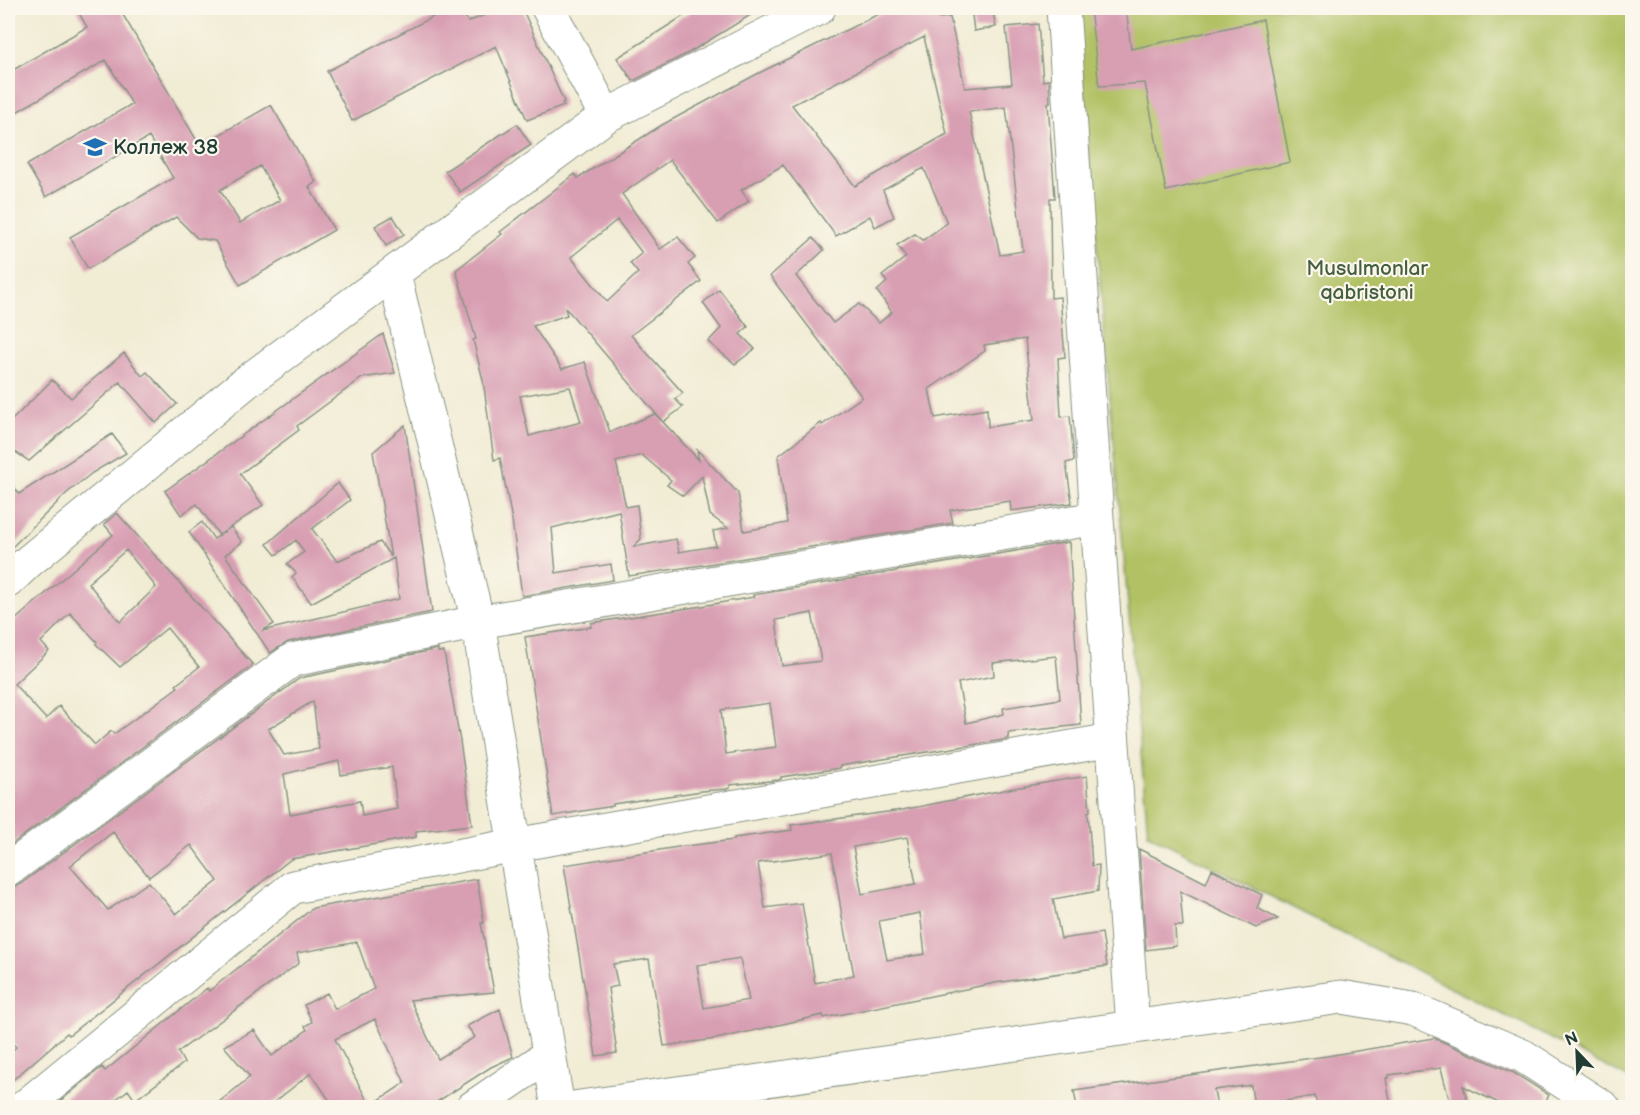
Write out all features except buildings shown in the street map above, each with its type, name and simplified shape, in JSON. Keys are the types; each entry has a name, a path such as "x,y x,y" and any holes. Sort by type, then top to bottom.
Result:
{"street":[{"path":"548,8 606,116"},
{"path":"8,581 245,383 606,116 819,8"},
{"path":"1063,8 1133,1027"},
{"path":"394,274 478,622 558,1107"},
{"path":"8,870 292,660 478,622 1097,518"},
{"path":"23,1107 293,887 515,845 1112,740"},
{"path":"573,1107 1341,997 1413,1009 1523,1056 1604,1107"},
{"path":"472,1107 549,1055"}],"green space":[{"name":"Musulmonlar qabristoni","path":"1076,8 1632,8 1632,1080 1148,834"}],"place":[{"name":"Коллеж 38","path":"95,147"}]}
